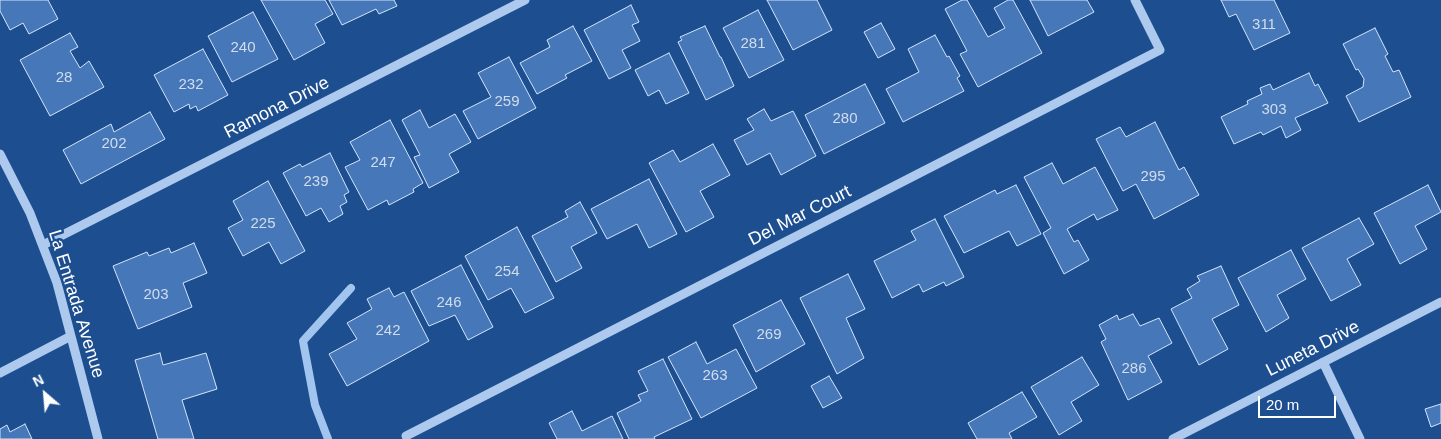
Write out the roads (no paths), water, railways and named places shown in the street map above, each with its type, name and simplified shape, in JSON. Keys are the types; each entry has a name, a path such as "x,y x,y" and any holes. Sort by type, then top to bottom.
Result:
{"street":[{"name":"Ramona Drive","path":"43,245 525,0"},
{"name":"Del Mar Court","path":"406,436 1160,50 1135,0"},
{"name":"La Entrada Avenue","path":"0,154 30,213 57,283 98,439"},
{"name":"Luneta Drive","path":"1173,439 1441,302"},
{"path":"0,372 71,336"},
{"path":"1323,362 1360,439"}],"waterway":[{"path":"328,439 315,405 303,341 351,288"}]}
